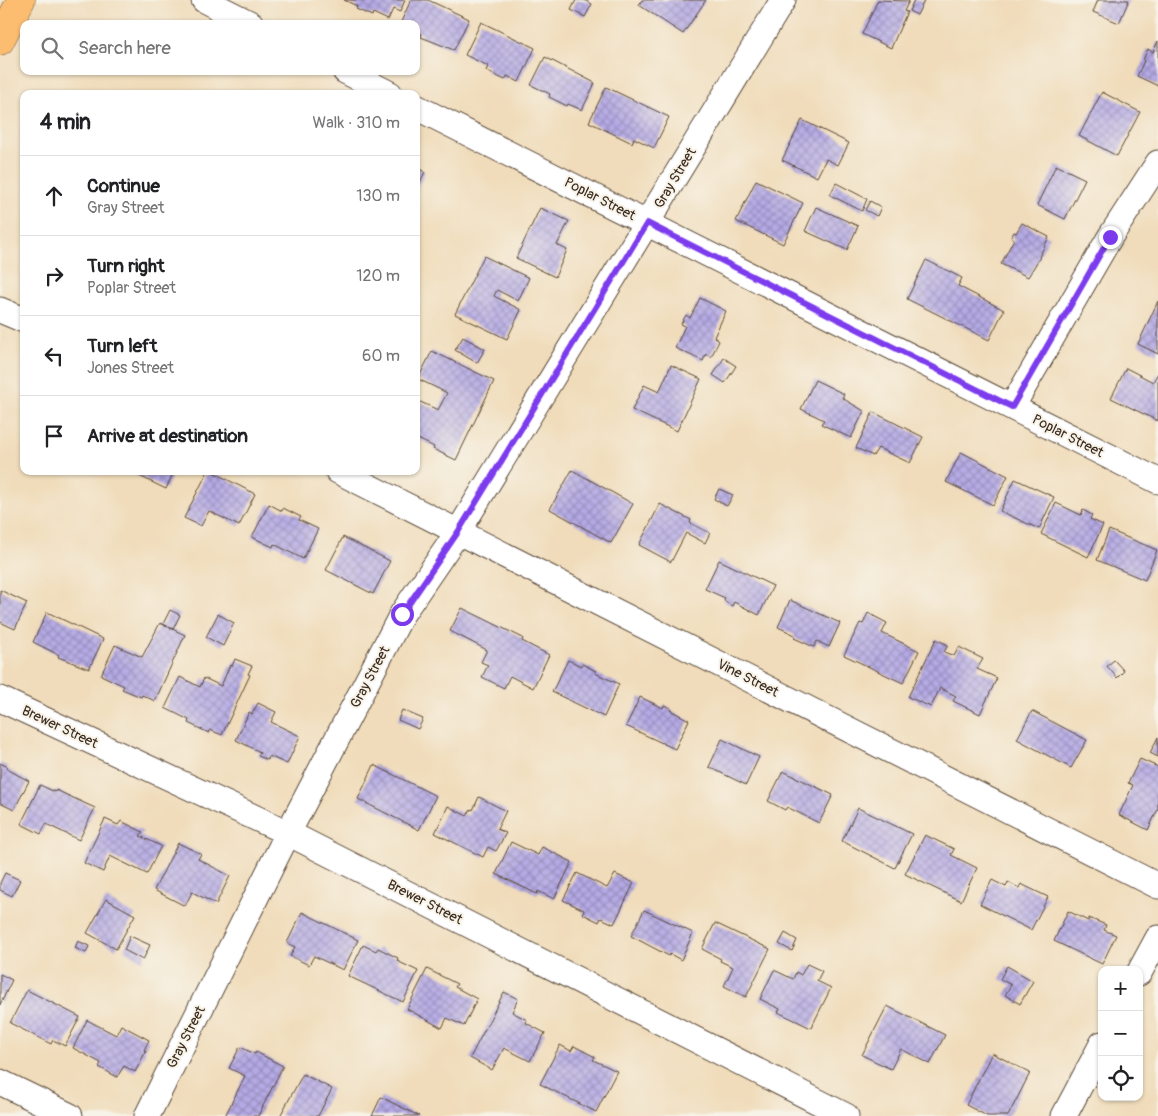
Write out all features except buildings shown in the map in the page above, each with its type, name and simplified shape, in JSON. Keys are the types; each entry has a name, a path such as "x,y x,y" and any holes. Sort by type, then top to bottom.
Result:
{"main road":[{"path":"0,41 21,0"}],"street":[{"path":"204,0 243,20"},
{"name":"Gray Street","path":"147,1116 288,833 402,614 458,532 783,0"},
{"path":"353,75 382,90"},
{"name":"Poplar Street","path":"420,109 1158,481"},
{"path":"1012,407 1110,237 1158,163"},
{"path":"0,310 20,318"},
{"name":"Vine Street","path":"346,475 1158,886"},
{"name":"Brewer Street","path":"0,699 288,833 846,1116"},
{"path":"1143,966 1158,938"},
{"path":"1064,1116 1098,1052"},
{"path":"0,1082 70,1116"}],"route":[{"path":"402,614 458,532 647,223 1012,407 1110,237"}]}
